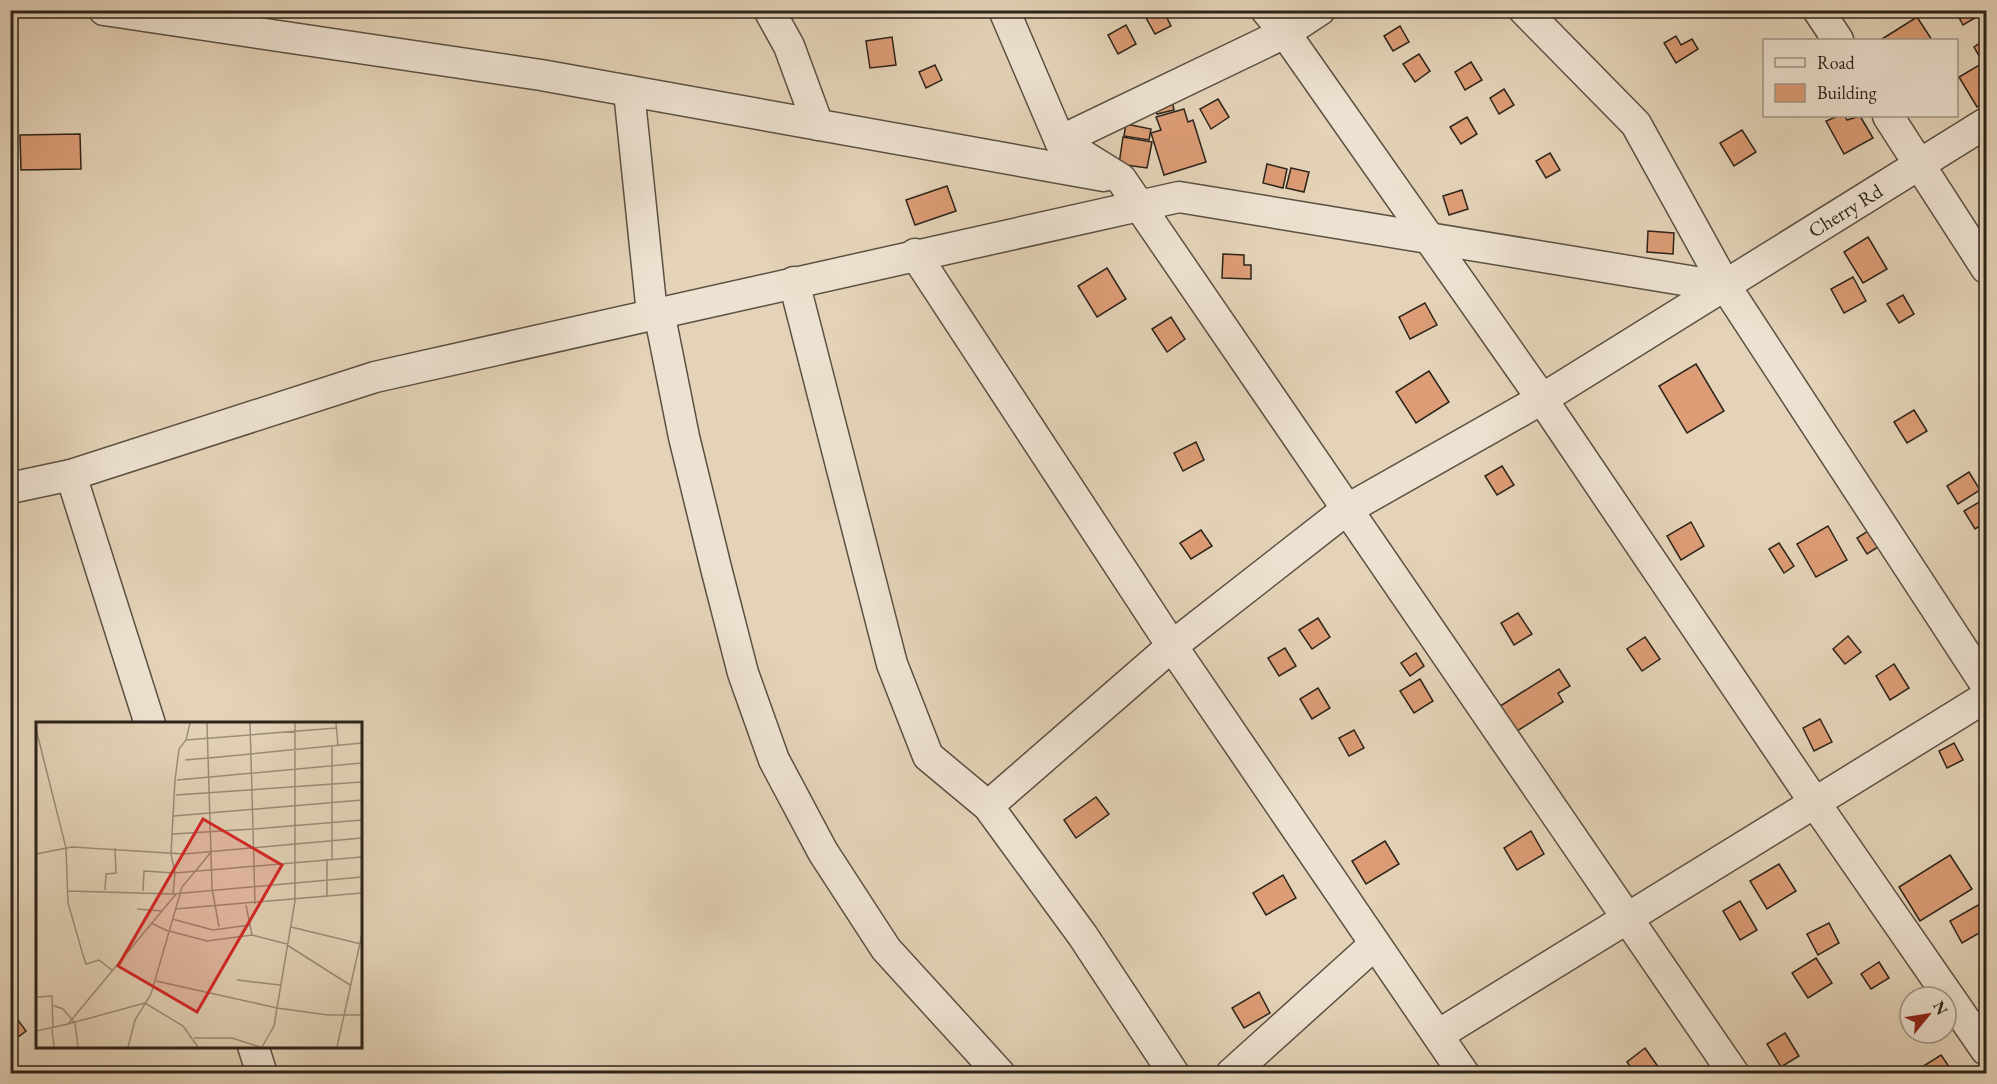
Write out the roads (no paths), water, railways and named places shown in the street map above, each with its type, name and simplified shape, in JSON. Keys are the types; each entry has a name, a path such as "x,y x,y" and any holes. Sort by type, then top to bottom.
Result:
{"street":[{"path":"104,10 629,91 1122,179 1179,197 1427,236 1716,293"},
{"path":"769,10 789,46 818,125"},
{"path":"1004,10 1060,141 1122,179 1346,510 1734,1074"},
{"path":"1266,10 1285,33 1542,399 1986,1050"},
{"path":"1060,141 1285,33 1320,10"},
{"path":"1524,10 1636,124 1716,293 1986,685"},
{"path":"1818,10 1837,39"},
{"path":"629,91 655,313 743,673 774,760 823,852 886,949 1000,1074"},
{"path":"1889,117 1986,268"},
{"name":"Cherry Rd","path":"988,806 1172,646 1346,510 1542,399 1716,293 1986,123"},
{"path":"10,488 71,475 375,377 915,254 1179,197"},
{"path":"915,254 1172,646 1464,1074"},
{"path":"794,282 892,664 928,756 988,806 1083,936 1173,1074"},
{"path":"71,475 149,722"},
{"path":"1438,1035 1986,697"},
{"path":"1231,1074 1375,944"},
{"path":"253,1048 262,1074"}]}
